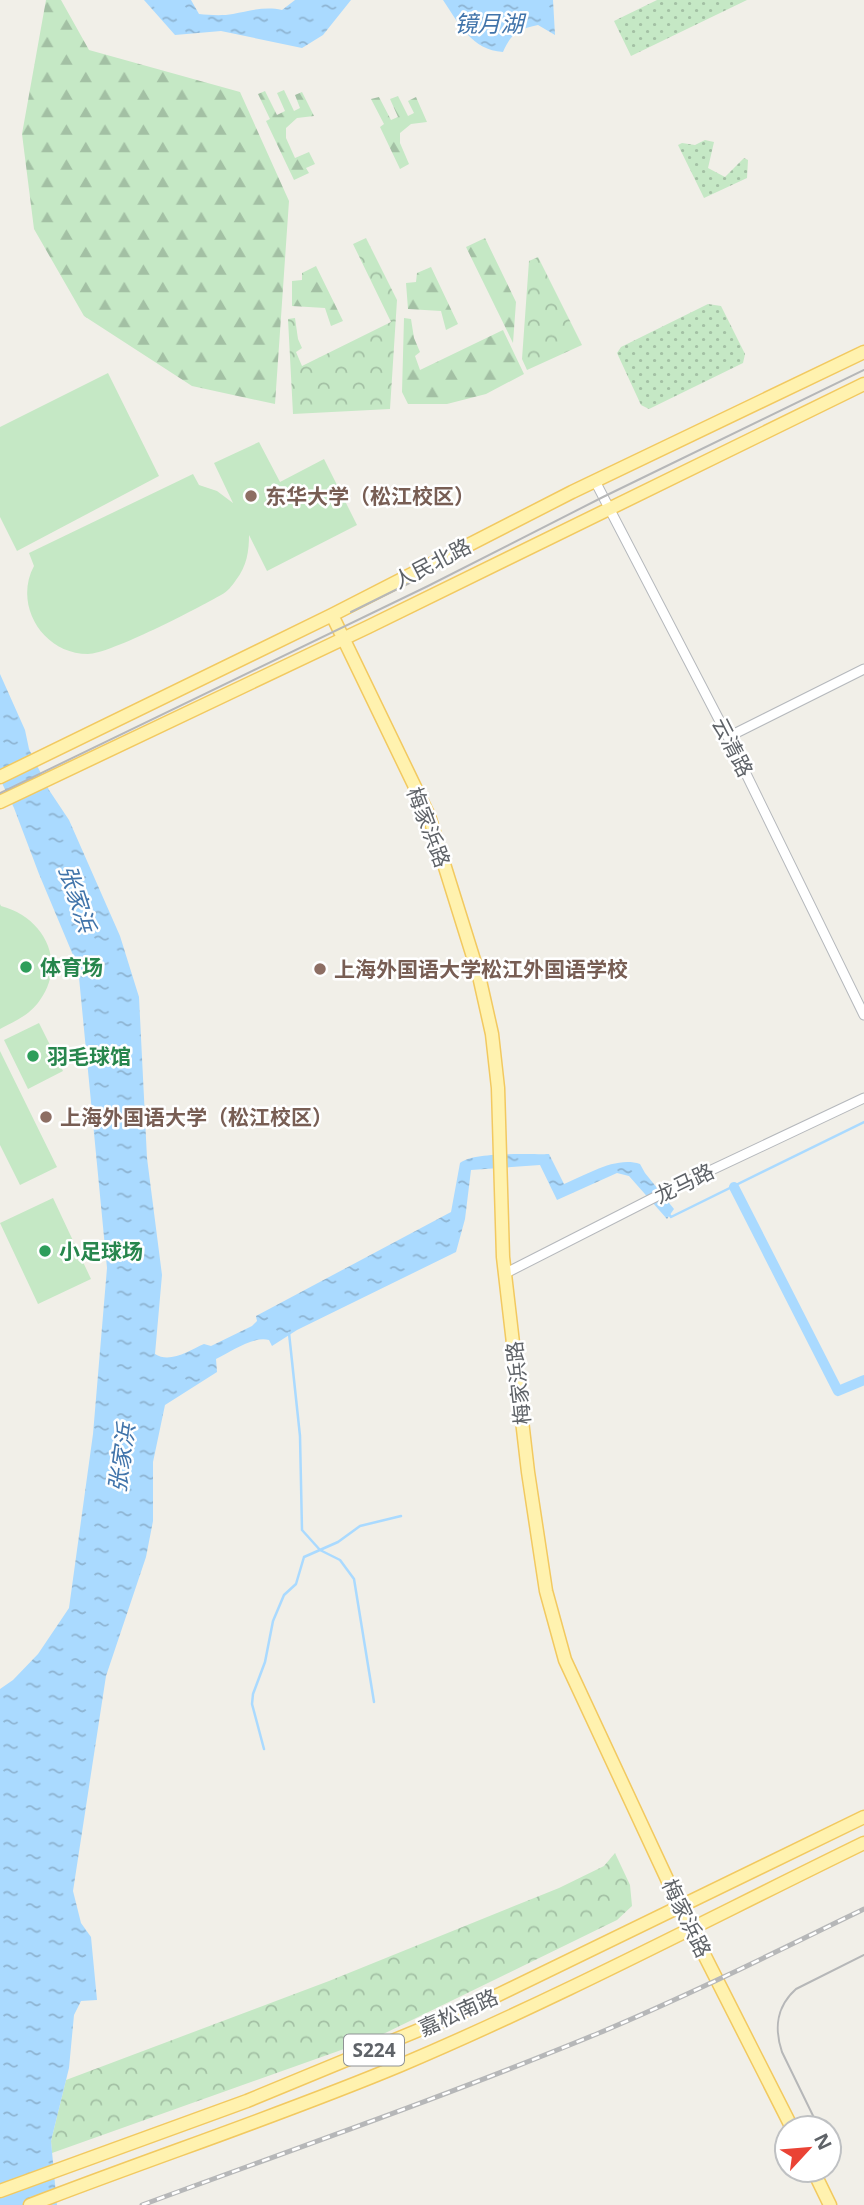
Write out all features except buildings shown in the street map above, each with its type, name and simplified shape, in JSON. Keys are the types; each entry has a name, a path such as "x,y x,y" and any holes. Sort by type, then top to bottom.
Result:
{"main road":[{"name":"人民北路","path":"0,777 332,615 595,481 864,352"},
{"name":"人民北路","path":"0,802 344,639 864,384"},
{"name":"梅家浜路","path":"332,615 429,816 479,976 492,1034 498,1088 503,1257 528,1472 545,1591 565,1660 680,1907 785,2114"},
{"name":"嘉松南路","path":"0,2192 247,2101 465,2011 864,1817"},
{"name":"嘉松南路","path":"30,2205 256,2123 403,2064 546,1999 864,1843"},
{"path":"820,2184 830,2205"}],"street":[{"name":"云清路","path":"595,481 728,737 864,1015"},
{"path":"728,737 864,669"},
{"name":"龙马路","path":"506,1273 667,1191 864,1098"}],"green space":[{"path":"46,0 61,0 89,50 240,92 289,201 275,404 192,386 84,316 34,229 22,134"},
{"path":"657,0 747,0 631,56 614,21"},
{"path":"284,90 294,111 300,108 295,95 302,92 314,116 297,118 286,128 286,138 295,158 309,152 315,164 306,168 309,173 294,180 266,121 270,119 258,94 265,91 277,115 285,111 277,93"},
{"path":"398,96 408,116 414,113 408,101 416,97 427,122 411,124 400,133 400,143 409,164 400,169 380,127 384,124 371,99 379,97 391,120 398,117 390,99"},
{"path":"705,140 714,142 708,168 725,177 744,158 748,160 747,178 704,198 678,145 695,145"},
{"path":"366,238 397,300 390,409 293,414 288,319 295,318 302,348 296,352 302,366 391,322 353,244"},
{"path":"485,238 516,302 513,343 466,247"},
{"path":"538,257 582,345 527,370 522,359 529,261"},
{"path":"316,266 343,321 331,326 325,308 292,306 292,281 302,280 302,273"},
{"path":"431,267 458,324 446,330 441,311 408,309 406,283 416,282 417,273"},
{"path":"708,304 721,306 745,354 743,363 649,409 641,405 617,353 621,347"},
{"path":"404,318 411,319 414,338 420,352 415,356 420,370 503,330 524,374 486,394 447,404 408,404 402,392"},
{"path":"108,373 159,476 17,551 0,517 0,427"},
{"path":"259,442 280,482 324,459 357,525 267,571 249,535 245,564 240,575 225,592 134,639 99,652 72,652 58,646 36,625 27,596 28,581 34,566 29,553 193,474 199,485 217,491 233,503 214,463"},
{"name":"体育场","path":"0,904 29,920 39,931 51,956 51,971 48,986 32,1010 0,1029"},
{"name":"羽毛球馆","path":"39,1023 63,1071 28,1089 4,1040"},
{"path":"0,1051 57,1167 20,1185 0,1145"},
{"name":"小足球场","path":"53,1198 91,1279 38,1304 0,1223"},
{"path":"615,1853 630,1885 632,1906 617,1920 375,2038 52,2153 51,2141 66,2080 329,1981 559,1888 604,1866"}],"water":[{"path":"144,0 191,0 199,14 220,15 263,9 282,10 295,0 351,0 323,35 302,48 221,31 175,35"},
{"name":"镜月湖","path":"443,0 553,0 555,35 538,25 521,30 513,36 503,52 492,50 467,34"},
{"name":"张家浜","path":"0,674 25,730 29,749 49,790 69,820 120,936 139,997 147,1158 162,1275 155,1354 167,1358 204,1344 211,1346 252,1326 257,1321 256,1316 451,1212 460,1163 467,1159 489,1155 549,1154 564,1184 611,1164 640,1164 674,1209 667,1219 629,1176 617,1173 557,1200 540,1165 471,1170 465,1219 456,1252 297,1330 272,1346 269,1340 262,1339 235,1349 216,1359 217,1372 165,1405 153,1462 153,1521 146,1557 106,1676 73,1891 81,1923 91,1937 97,2000 81,2001 74,2015 69,2068 51,2141 57,2205 0,2205 0,1689 13,1680 38,1654 69,1608 93,1434 107,1268 78,967 0,779"}],"waterway":[{"path":"668,1213 671,1217 864,1122"},
{"path":"734,1187 838,1391 864,1380"},
{"path":"289,1333 300,1436 302,1530 320,1550 340,1560 354,1579 374,1702"},
{"path":"264,1749 252,1704 253,1694 265,1662 273,1621 284,1595 296,1584 304,1557 338,1542 360,1526 401,1516"}],"tram line":[{"path":"0,793 428,586 864,370"},
{"path":"351,612 458,559"},
{"path":"812,2114 782,2052 778,2018 784,2003 796,1989 864,1955"}],"railway":[{"path":"142,2205 543,2056 699,1988 864,1909"}],"place":[{"name":"东华大学（松江校区）","path":"251,496"},
{"name":"体育场","path":"26,967"},
{"name":"上海外国语大学松江外国语学校","path":"320,969"},
{"name":"羽毛球馆","path":"33,1056"},
{"name":"上海外国语大学（松江校区）","path":"46,1117"},
{"name":"小足球场","path":"45,1251"}]}
